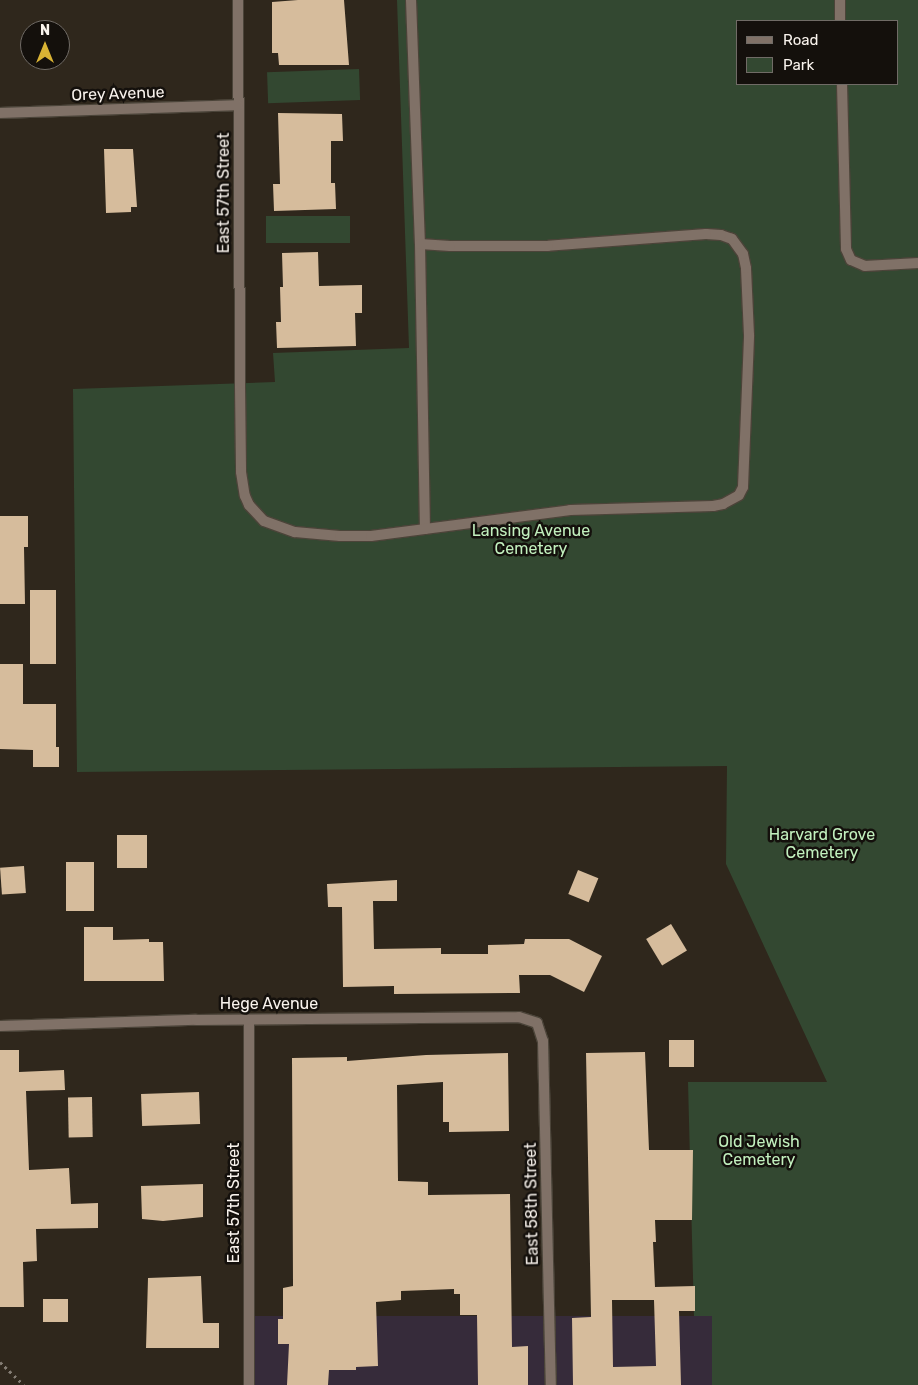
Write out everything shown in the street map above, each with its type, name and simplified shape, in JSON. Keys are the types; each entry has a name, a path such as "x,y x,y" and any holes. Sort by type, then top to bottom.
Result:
{"street":[{"name":"East 57th Street","path":"238,0 242,484 249,505 264,521 295,532 340,536 371,536 570,510 713,506 733,500 743,487 749,335 746,268 743,254 732,239 721,235 688,235 548,246 450,246 420,244"},
{"path":"411,0 420,244 425,529"},
{"path":"840,0 840,20"},
{"path":"842,85 846,249 851,260 864,266 918,263"},
{"name":"Orey Avenue","path":"0,113 238,105"},
{"name":"Hege Avenue","path":"0,1026 249,1020 519,1017 537,1023"},
{"name":"East 57th Street","path":"249,1020 249,1385"},
{"name":"East 58th Street","path":"537,1023 543,1041 550,1385"}],"path":[{"path":"0,1362 24,1385"}],"shaded area":[{"path":"249,1316 712,1316 712,1385 249,1385"}],"green space":[{"name":"Lansing Avenue Cemetery","path":"397,0 918,0 918,1385 712,1385 712,1316 694,1316 688,1082 827,1082 726,864 727,766 77,772 73,389 275,382 273,353 409,348"},
{"path":"359,69 360,100 268,103 267,72"},
{"path":"266,216 350,216 350,243 266,243"}],"building":[{"path":"344,0 349,65 279,65 278,53 272,53 272,2"},
{"path":"278,113 342,114 343,141 331,141 331,183 335,183 336,209 274,211 273,184 280,184"},
{"path":"104,149 133,149 137,207 131,207 131,212 106,213"},
{"path":"318,252 319,286 362,285 362,313 355,313 356,346 277,348 276,322 281,322 280,287 283,287 282,253"},
{"path":"0,516 28,516 28,547 24,547 25,604 0,604"},
{"path":"30,590 56,590 56,664 30,664"},
{"path":"0,664 23,664 23,704 56,704 56,747 59,747 59,767 33,767 33,750 0,749"},
{"path":"117,835 147,835 147,868 117,868"},
{"path":"66,862 94,862 94,911 66,911"},
{"path":"24,866 26,893 2,895 0,868"},
{"path":"578,870 598,878 589,902 568,894"},
{"path":"397,880 397,901 373,901 374,949 441,948 441,954 488,954 488,945 524,944 525,939 569,939 602,956 584,992 550,975 519,975 520,993 394,994 394,986 343,987 342,907 328,907 327,884"},
{"path":"671,924 687,951 662,966 646,939"},
{"path":"84,927 113,927 113,940 149,939 149,942 163,942 164,981 84,981"},
{"path":"669,1040 694,1040 694,1067 669,1067"},
{"path":"0,1050 19,1050 19,1072 64,1070 65,1090 26,1091 29,1170 69,1168 71,1204 98,1203 98,1228 36,1229 37,1261 23,1262 24,1307 0,1307"},
{"path":"645,1052 649,1150 693,1150 692,1220 655,1220 656,1242 653,1242 655,1287 695,1286 695,1311 679,1311 681,1385 573,1385 572,1318 591,1317 586,1053","holes":["612,1300 654,1300 656,1366 613,1367"]},
{"path":"508,1053 509,1131 449,1132 449,1122 443,1122 443,1082 397,1085 398,1181 428,1182 428,1195 510,1194 512,1347 528,1346 528,1385 478,1385 477,1315 460,1315 460,1294 454,1294 454,1289 401,1291 401,1300 376,1302 378,1366 356,1367 356,1370 329,1370 328,1385 287,1385 289,1344 278,1344 278,1319 283,1319 283,1288 293,1286 292,1058 347,1057 347,1061 426,1055"},
{"path":"199,1092 200,1124 142,1126 141,1094"},
{"path":"68,1097 92,1097 93,1137 69,1137"},
{"path":"203,1184 203,1217 163,1221 142,1219 141,1186"},
{"path":"201,1276 203,1323 219,1323 219,1348 146,1348 148,1278"},
{"path":"43,1299 68,1299 68,1322 43,1322"}],"park label":[{"name":"Harvard Grove Cemetery","path":"822,844"},
{"name":"Old Jewish Cemetery","path":"759,1151"}]}
